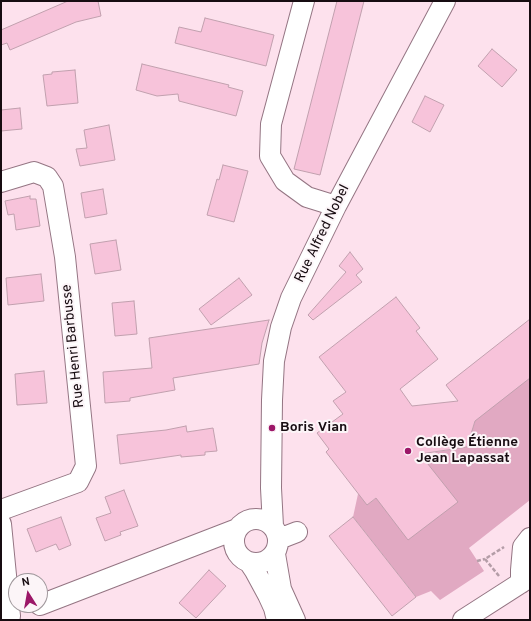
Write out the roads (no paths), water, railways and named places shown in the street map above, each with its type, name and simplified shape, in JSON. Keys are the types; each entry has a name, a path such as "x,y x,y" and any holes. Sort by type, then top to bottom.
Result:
{"street":[{"path":"304,1 271,124 270,156 285,181 307,197 336,206"},
{"name":"Rue Alfred Nobel","path":"295,620 281,589 271,534 272,400 274,361 281,327 291,298 336,206 445,1"},
{"name":"Rue Henri Barbusse","path":"1,182 34,172 47,177 53,186 65,257 86,466 78,482 1,510"},
{"path":"277,620 274,608 255,570 242,557 233,540 237,529 242,523 249,519 271,534 297,532"},
{"path":"1,524 6,618 19,613"},
{"path":"48,602 237,529"},
{"path":"198,544 213,545 256,564 270,559 271,534"},
{"path":"463,620 520,583 520,570 527,542"}],"place":[{"name":"Boris Vian","path":"272,428"},
{"name":"Collège Étienne Jean Lapassat","path":"408,451"}]}
